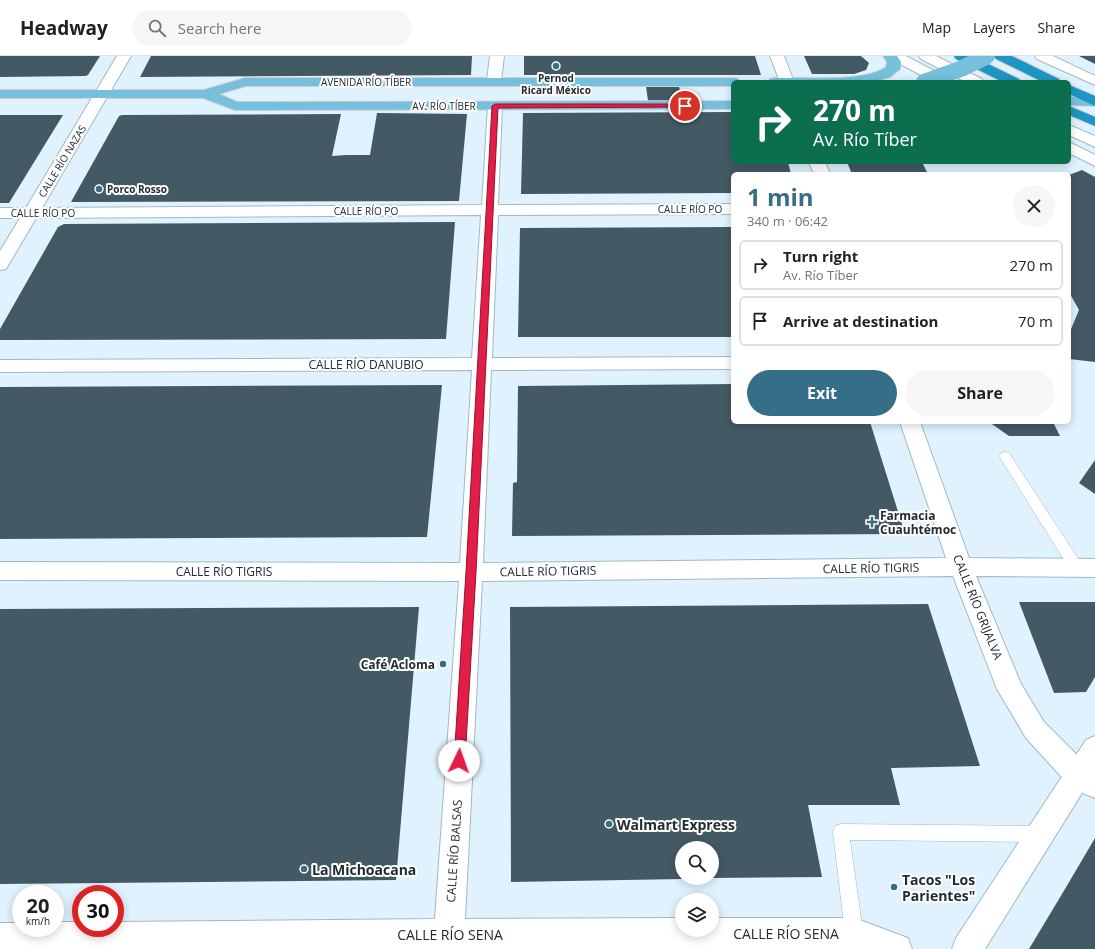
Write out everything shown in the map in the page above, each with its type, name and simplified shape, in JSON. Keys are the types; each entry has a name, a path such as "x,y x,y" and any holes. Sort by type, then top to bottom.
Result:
{"highway":[{"path":"961,56 1010,80"},
{"path":"1001,56 1050,80"},
{"path":"1071,90 1095,102"},
{"path":"1071,111 1095,122"}],"main road":[{"path":"854,80 880,77 890,73 893,69 894,62 890,56"},
{"path":"930,80 963,68 987,56"},
{"name":"AVENIDA RÍO TÍBER","path":"0,94 205,94 245,82 731,82"},
{"path":"205,94 731,94"},
{"name":"AV. RÍO TÍBER","path":"205,94 235,106 731,105"},
{"path":"1071,101 1095,102"}],"street":[{"name":"CALLE RÍO NAZAS","path":"0,265 124,56"},
{"path":"494,81 497,56"},
{"path":"777,56 786,80"},
{"path":"896,56 941,80"},
{"path":"1042,56 1095,81"},
{"path":"932,59 973,80"},
{"name":"CALLE RÍO BALSAS","path":"448,941 471,572 481,364 491,210 495,106"},
{"path":"1071,130 1095,142"},
{"path":"1071,148 1095,161"},
{"name":"CALLE RÍO PO","path":"0,213 731,209"},
{"name":"CALLE RÍO DANUBIO","path":"0,366 731,363"},
{"name":"CALLE RÍO GRIJALVA","path":"911,424 961,567 1010,689 1035,730 1086,780"},
{"name":"CALLE RÍO TIGRIS","path":"0,571 471,572 961,567 1086,568"},
{"path":"968,949 1041,834 1086,780 1095,748"},
{"name":"CALLE RÍO SENA","path":"0,938 448,941 854,933 897,949"}],"lane":[{"path":"1005,456 1086,568"},
{"path":"854,933 841,832 1041,834"}],"building":[{"path":"0,56 100,56 88,75 85,76 0,77"},
{"path":"151,56 472,56 471,75 140,77"},
{"path":"524,56 755,56 761,75 524,75"},
{"path":"804,56 861,56 869,63 866,70 854,74 812,74"},
{"path":"1079,56 1095,56 1095,64"},
{"path":"646,86 679,86 680,91 689,91 691,101 648,101"},
{"path":"731,112 731,164 788,164 790,172 731,172 731,193 521,194 523,113"},
{"path":"377,113 467,114 459,201 71,202 119,116 122,115 341,114 332,156 370,155"},
{"path":"0,115 63,115 9,203 0,203"},
{"path":"848,164 923,164 927,172 851,172"},
{"path":"1082,170 1095,177 1095,362 1071,359 1071,329 1079,310 1071,296 1071,174"},
{"path":"455,222 446,339 0,340 0,329 58,227 64,224"},
{"path":"731,227 731,337 518,337 520,228"},
{"path":"731,384 731,424 871,424 905,534 512,536 513,483 517,482 518,386"},
{"path":"442,385 427,537 0,539 0,387"},
{"path":"992,424 1054,424 1060,436 1009,436"},
{"path":"1095,460 1095,494 1079,483"},
{"path":"1019,602 1095,602 1095,677 1086,692 1054,693"},
{"path":"928,604 980,766 891,768 900,805 808,805 822,877 719,878 719,841 675,841 675,879 511,882 510,607"},
{"path":"419,607 396,880 0,884 0,609"},
{"path":"1095,838 1095,949 1029,949 1065,889"}],"place":[{"name":"Pernod Ricard México","path":"556,66"},
{"name":"Porco Rosso","path":"99,189"},
{"name":"Farmacia Cuauhtémoc","path":"872,522"},
{"name":"Café Acloma","path":"443,664"},
{"name":"Walmart Express","path":"609,824"},
{"name":"La Michoacana","path":"304,869"},
{"name":"Tacos \"Los Parientes\"","path":"894,887"}],"route":[{"path":"459,761 491,210 495,106 685,106"}]}
